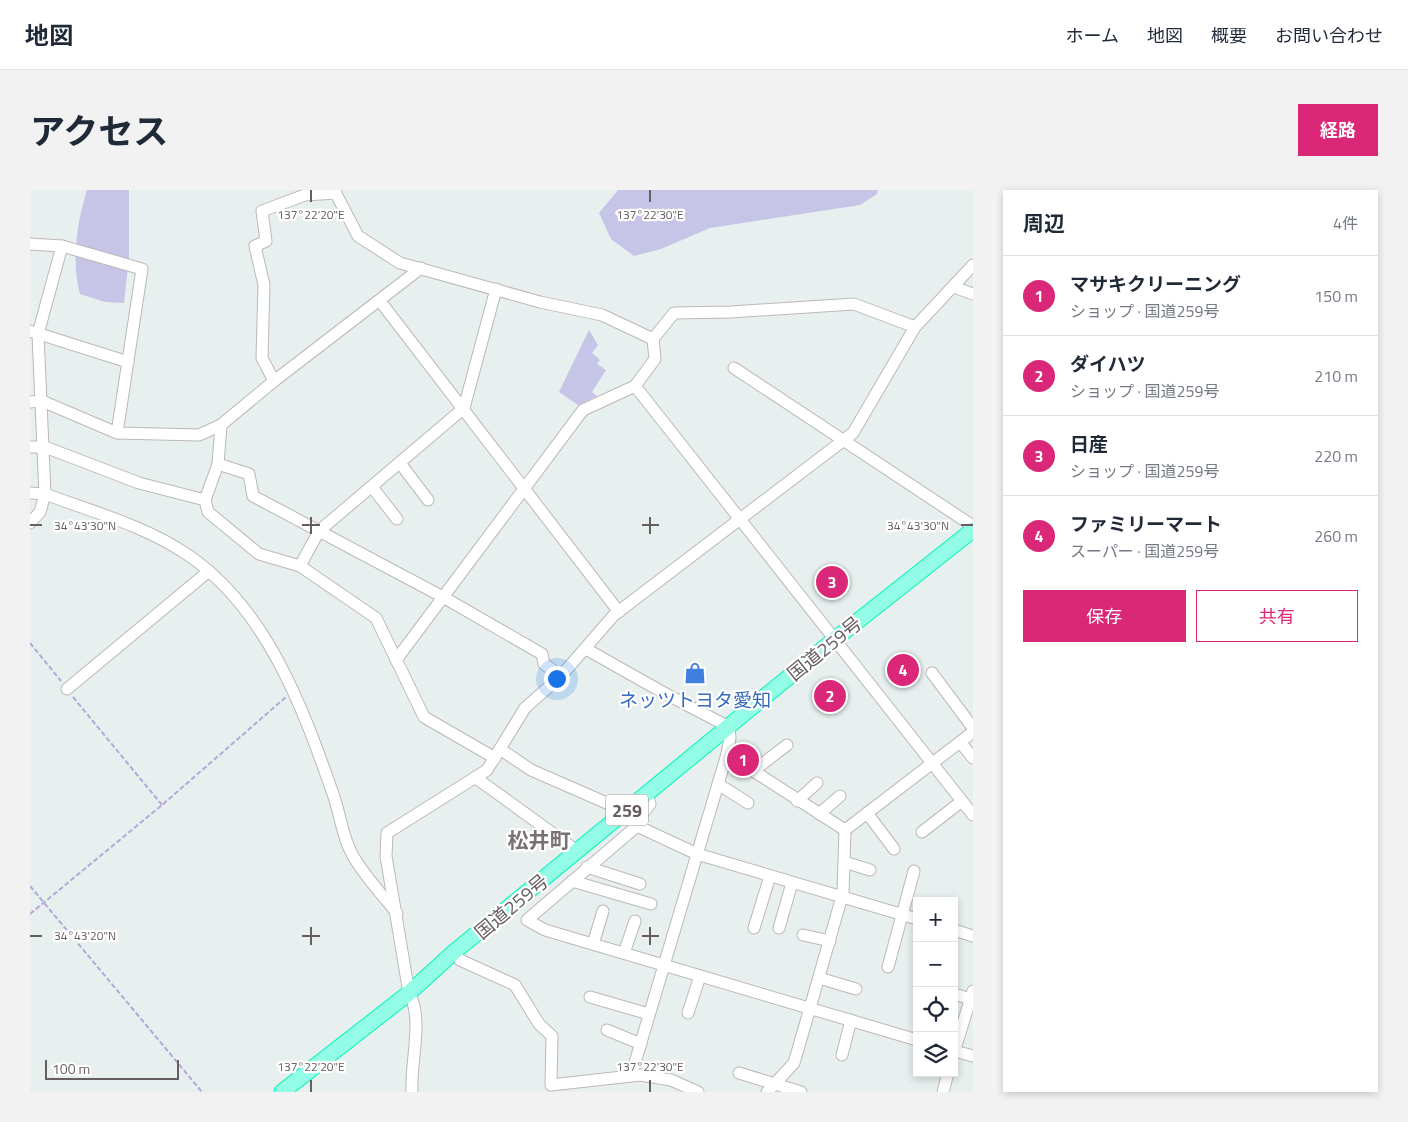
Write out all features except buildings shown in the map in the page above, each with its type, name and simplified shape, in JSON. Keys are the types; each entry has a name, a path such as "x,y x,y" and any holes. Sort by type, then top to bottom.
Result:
{"highway":[{"name":"国道259号","path":"282,1092 409,992 454,952 834,639 973,528"}],"street":[{"path":"274,381 262,358 264,285 255,246 266,241 262,211 304,195 335,192 358,236 400,263 602,316 654,339"},
{"path":"30,244 62,246 142,269 117,432"},
{"path":"30,524 40,512 45,494 42,401 36,377 34,332 62,246"},
{"path":"412,1092 416,1030 414,1001 409,992 398,914 386,856 387,833 488,770 525,708 561,676 619,612 853,433 915,327 973,265"},
{"path":"30,402 42,401 117,432 199,435 221,426 274,381 421,268"},
{"path":"954,287 973,294"},
{"path":"300,566 319,531 464,408 496,289"},
{"path":"380,301 619,612"},
{"path":"396,660 525,490 582,410 634,386 655,359 654,339 674,313 731,312 854,304 915,327"},
{"path":"34,332 128,362"},
{"path":"734,368 973,528"},
{"path":"634,386 973,815"},
{"path":"221,426 218,464 205,500 208,512 259,554 300,566 376,618 424,717 531,770 625,811"},
{"path":"30,447 44,447 139,482 205,500"},
{"path":"400,463 428,500"},
{"path":"218,464 250,474 252,496 443,597 542,654 544,664 561,676"},
{"path":"372,487 397,520"},
{"path":"30,493 45,494 155,536 187,554 209,571 246,612 267,643 294,690 334,795 351,852 398,914"},
{"path":"67,689 209,571"},
{"path":"586,649 729,727 730,738 727,754 631,1076"},
{"path":"932,673 973,728"},
{"path":"845,830 973,732"},
{"path":"960,742 973,758"},
{"path":"753,771 787,745"},
{"path":"727,754 797,801 845,830"},
{"path":"476,778 577,851"},
{"path":"797,801 818,783"},
{"path":"718,784 748,803"},
{"path":"647,793 650,804 636,822 636,826 527,920 545,930 913,1039"},
{"path":"818,814 840,796"},
{"path":"922,832 962,801"},
{"path":"867,813 894,848"},
{"path":"636,826 697,854 913,919"},
{"path":"771,1088 794,1063 830,941 842,898 845,830"},
{"path":"844,862 870,870"},
{"path":"587,867 640,884"},
{"path":"888,967 914,870"},
{"path":"754,928 770,876"},
{"path":"572,881 651,904"},
{"path":"780,928 792,882"},
{"path":"593,944 603,911"},
{"path":"624,953 635,920"},
{"path":"958,931 973,936"},
{"path":"803,935 830,941"},
{"path":"454,952 460,960 506,980 518,988 539,1024 552,1036 551,1085 640,1075 671,1080 698,1092"},
{"path":"688,1013 700,976"},
{"path":"819,978 856,989"},
{"path":"958,995 971,1000 958,1039"},
{"path":"590,996 649,1014"},
{"path":"842,1055 851,1020"},
{"path":"607,1030 640,1044"},
{"path":"958,1052 973,1056"},
{"path":"739,1072 771,1088 801,1092"},
{"path":"943,1092 947,1077"}],"path":[{"path":"30,643 162,806"},
{"path":"30,914 162,806 294,690"},
{"path":"30,886 202,1092"},
{"path":"498,907 510,921"}],"shaded area":[{"path":"87,190 129,190 129,257 124,303 105,302 80,294 76,269 76,242 80,215"},
{"path":"618,190 878,190 877,194 860,205 710,228 661,249 634,256 611,239 599,213"},
{"path":"589,330 598,345 592,353 600,360 597,364 606,370 592,392 597,396 578,405 559,392"}],"place":[{"name":"日産","path":"832,582"},
{"name":"ファミリーマート","path":"903,670"},
{"name":"ネッツトヨタ愛知","path":"695,673"},
{"name":"ダイハツ","path":"830,696"},
{"name":"マサキクリーニング","path":"743,760"}],"district":[{"name":"松井町","path":"539,840"}]}
